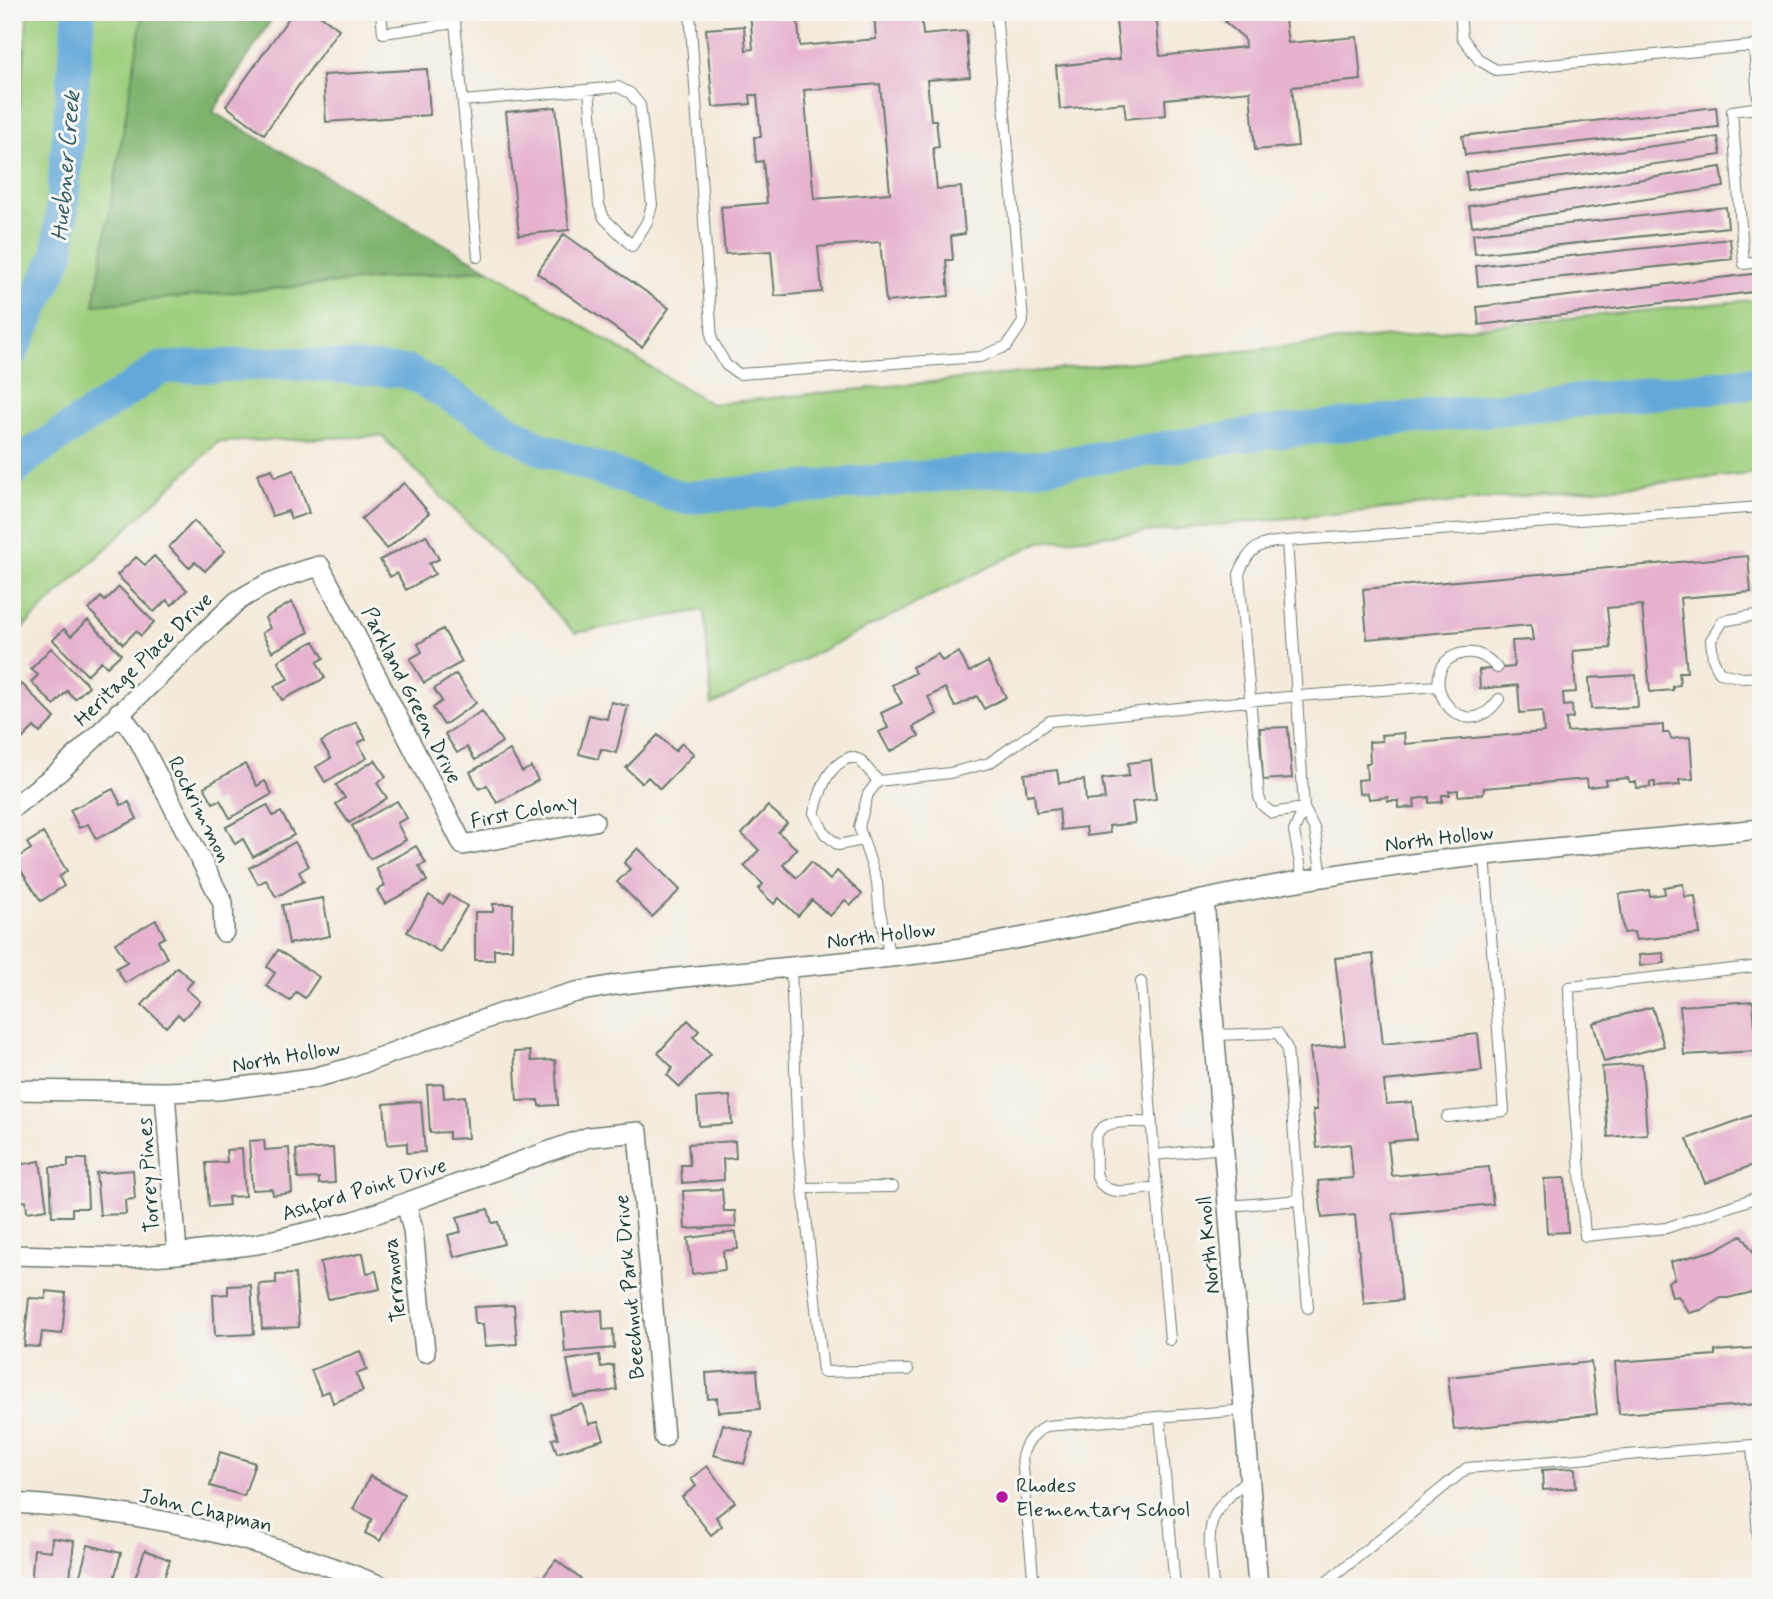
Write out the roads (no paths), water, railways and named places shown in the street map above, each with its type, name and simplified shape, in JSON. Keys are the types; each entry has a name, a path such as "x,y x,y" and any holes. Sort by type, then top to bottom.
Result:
{"street":[{"name":"Heritage Place Drive","path":"12,808 60,771 236,601 266,584 320,566"},
{"name":"Parkland Green Drive","path":"320,566 463,845"},
{"name":"Rockrimmon","path":"119,712 139,740 223,903 224,932"},
{"name":"First Colony","path":"463,845 594,821"},
{"name":"North Hollow","path":"12,1090 218,1090 313,1078 347,1069 499,1014 576,992 661,979 890,958 1055,932 1303,880 1451,857 1761,829"},
{"name":"North Knoll","path":"1203,900 1258,1587"},
{"name":"Torrey Pines","path":"165,1092 177,1254"},
{"name":"Ashford Point Drive","path":"12,1255 87,1258 177,1254 257,1244 355,1221 589,1137 638,1132"},
{"name":"Beechnut Park Drive","path":"638,1132 664,1437"},
{"name":"Terranova","path":"406,1203 413,1230 425,1352"},
{"name":"John Chapman","path":"12,1503 112,1513 181,1524 289,1552 384,1587"}],"lane":[{"path":"381,12 383,33 454,18 478,257"},
{"path":"690,12 712,340 726,365 740,374 980,357 1007,346 1023,322 996,12"},
{"path":"1460,12 1462,37 1479,60 1496,70 1757,45 1761,139"},
{"path":"463,101 618,87 630,93 640,105 652,205 647,222 632,246 604,218 599,205 589,90"},
{"path":"1760,108 1732,111 1744,264 1761,262"},
{"path":"1304,808 1272,813 1262,805 1259,797 1239,574 1253,549 1266,542 1761,507"},
{"path":"1287,541 1304,808 1314,830 1322,877"},
{"path":"1761,614 1723,621 1711,640 1713,659 1720,673 1743,678 1761,677"},
{"path":"1497,668 1482,655 1462,653 1446,664 1440,673 1438,686 1444,703 1462,716 1484,714 1493,708 1499,699"},
{"path":"890,958 878,907 877,882 859,827 868,794 878,781 950,773 989,764 1050,721 1298,696 1438,686"},
{"path":"863,840 838,845 825,834 814,813 824,780 841,761 851,757 860,760 878,781"},
{"path":"1303,880 1294,831 1304,808"},
{"path":"1447,1117 1504,1111 1485,854"},
{"path":"1761,966 1569,987 1571,1058 1584,1236 1666,1228 1761,1196"},
{"path":"791,968 798,1143 823,1372 908,1370"},
{"path":"1141,982 1170,1340"},
{"path":"1214,1035 1278,1033 1287,1048 1308,1308"},
{"path":"1151,1122 1110,1124 1101,1129 1095,1140 1097,1177 1102,1186 1111,1190 1156,1187"},
{"path":"1154,1154 1223,1148"},
{"path":"803,1188 893,1188"},
{"path":"1228,1206 1300,1200"},
{"path":"1034,1587 1022,1457 1025,1445 1033,1434 1046,1426 1244,1410"},
{"path":"1160,1417 1175,1587"},
{"path":"1290,1587 1323,1586 1466,1468 1752,1445 1761,1582"},
{"path":"1213,1587 1210,1531 1214,1516 1249,1477"}],"waterway":[{"name":"Huebner Creek","path":"12,352 58,255 79,12"},
{"path":"12,472 27,457 161,368 285,363 409,372 539,448 683,498 1038,467 1255,434 1761,382"}],"place":[{"name":"Rhodes Elementary School","path":"1002,1497"}]}
